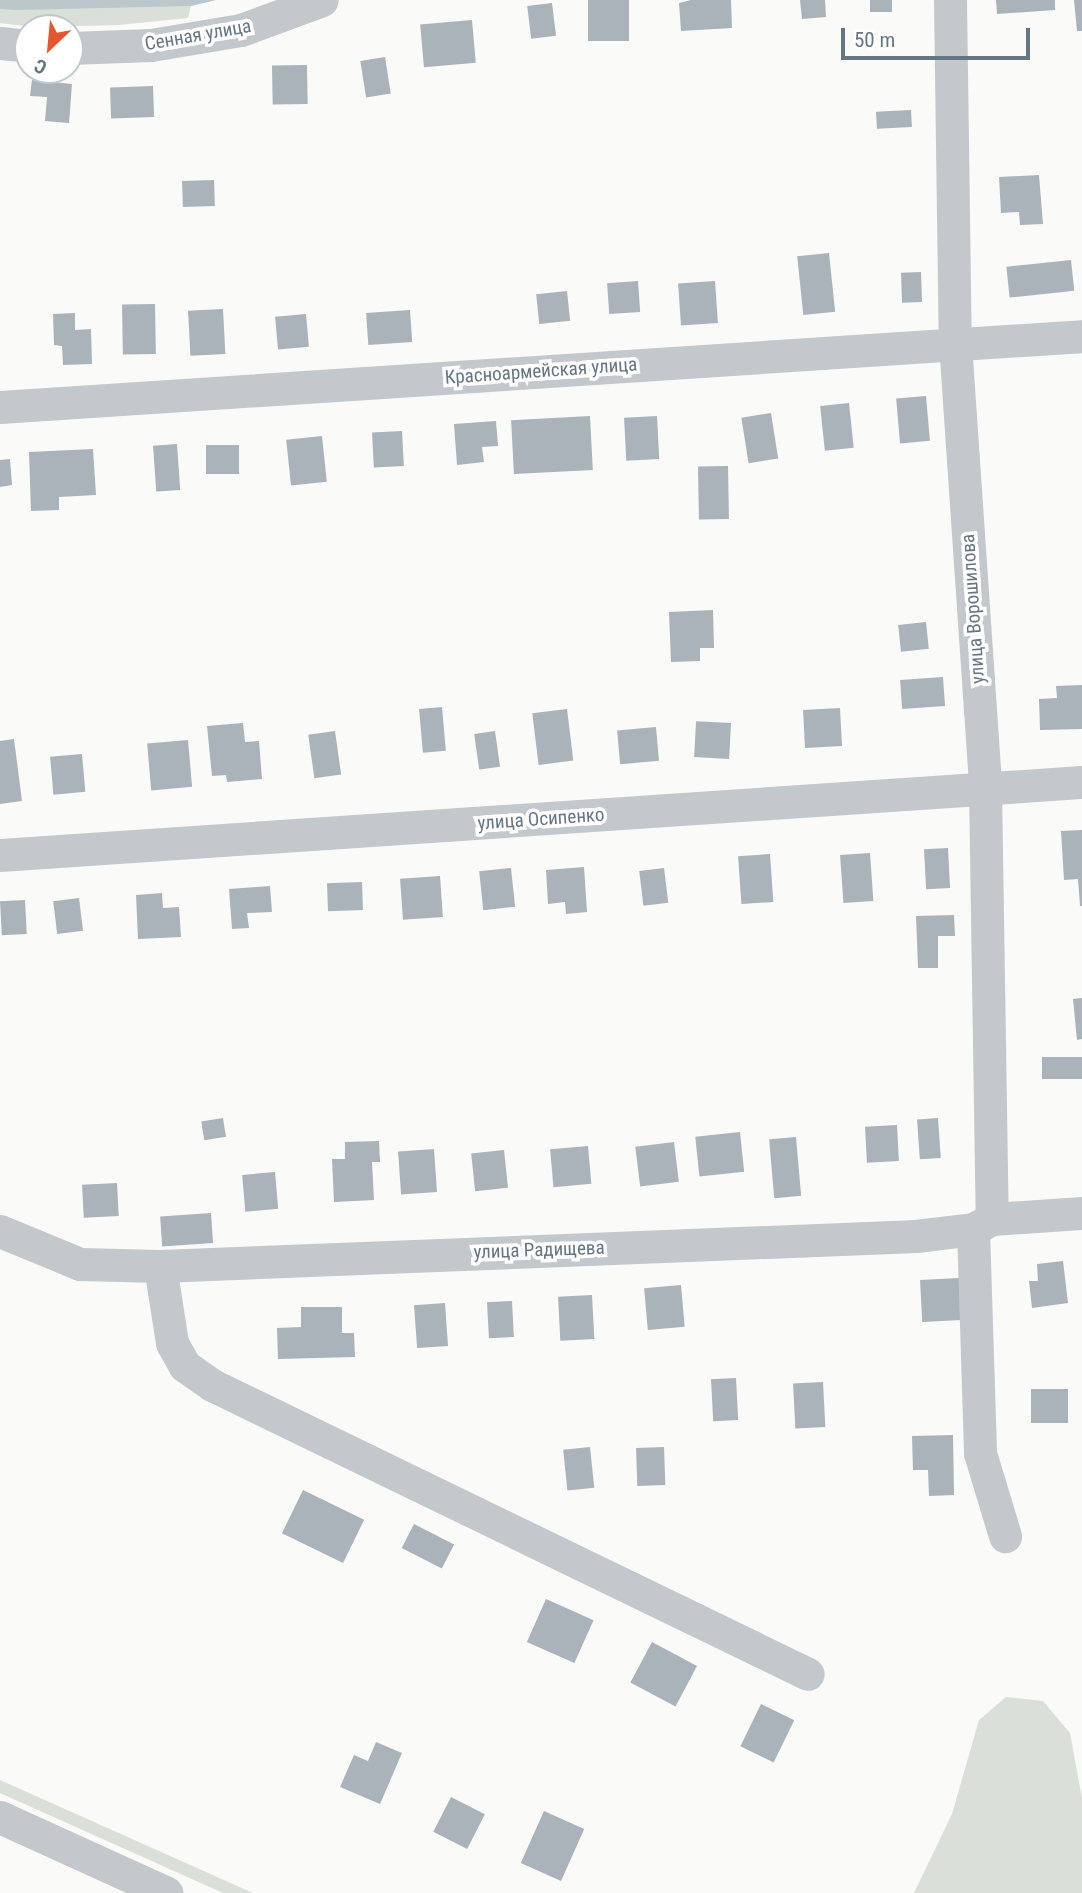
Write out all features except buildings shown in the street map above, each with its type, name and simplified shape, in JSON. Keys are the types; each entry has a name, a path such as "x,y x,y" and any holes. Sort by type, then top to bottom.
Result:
{"street":[{"name":"улица Ворошилова","path":"950,0 954,344 985,788 980,1453 1005,1536"},
{"name":"Сенная улица","path":"84,47 151,44 241,30 319,1"},
{"name":"Красноармейская улица","path":"0,407 1082,336"},
{"name":"улица Осипенко","path":"0,855 1082,782"},
{"name":"улица Радищева","path":"0,1231 80,1264 160,1266 916,1236 983,1224 1082,1213"},
{"path":"160,1266 172,1343 185,1366 212,1385 808,1674"},
{"path":"0,1817 167,1893"}],"shaded area":[{"path":"0,0 216,0 191,6 16,10 0,9"},
{"path":"166,4 191,6 188,18 84,26 84,14 14,14 14,25 0,23 0,9"},
{"path":"1006,1697 1043,1701 1070,1733 1082,1798 1082,1893 914,1893 952,1814 979,1720"},
{"path":"0,1780 253,1893 223,1893 0,1793"}]}
